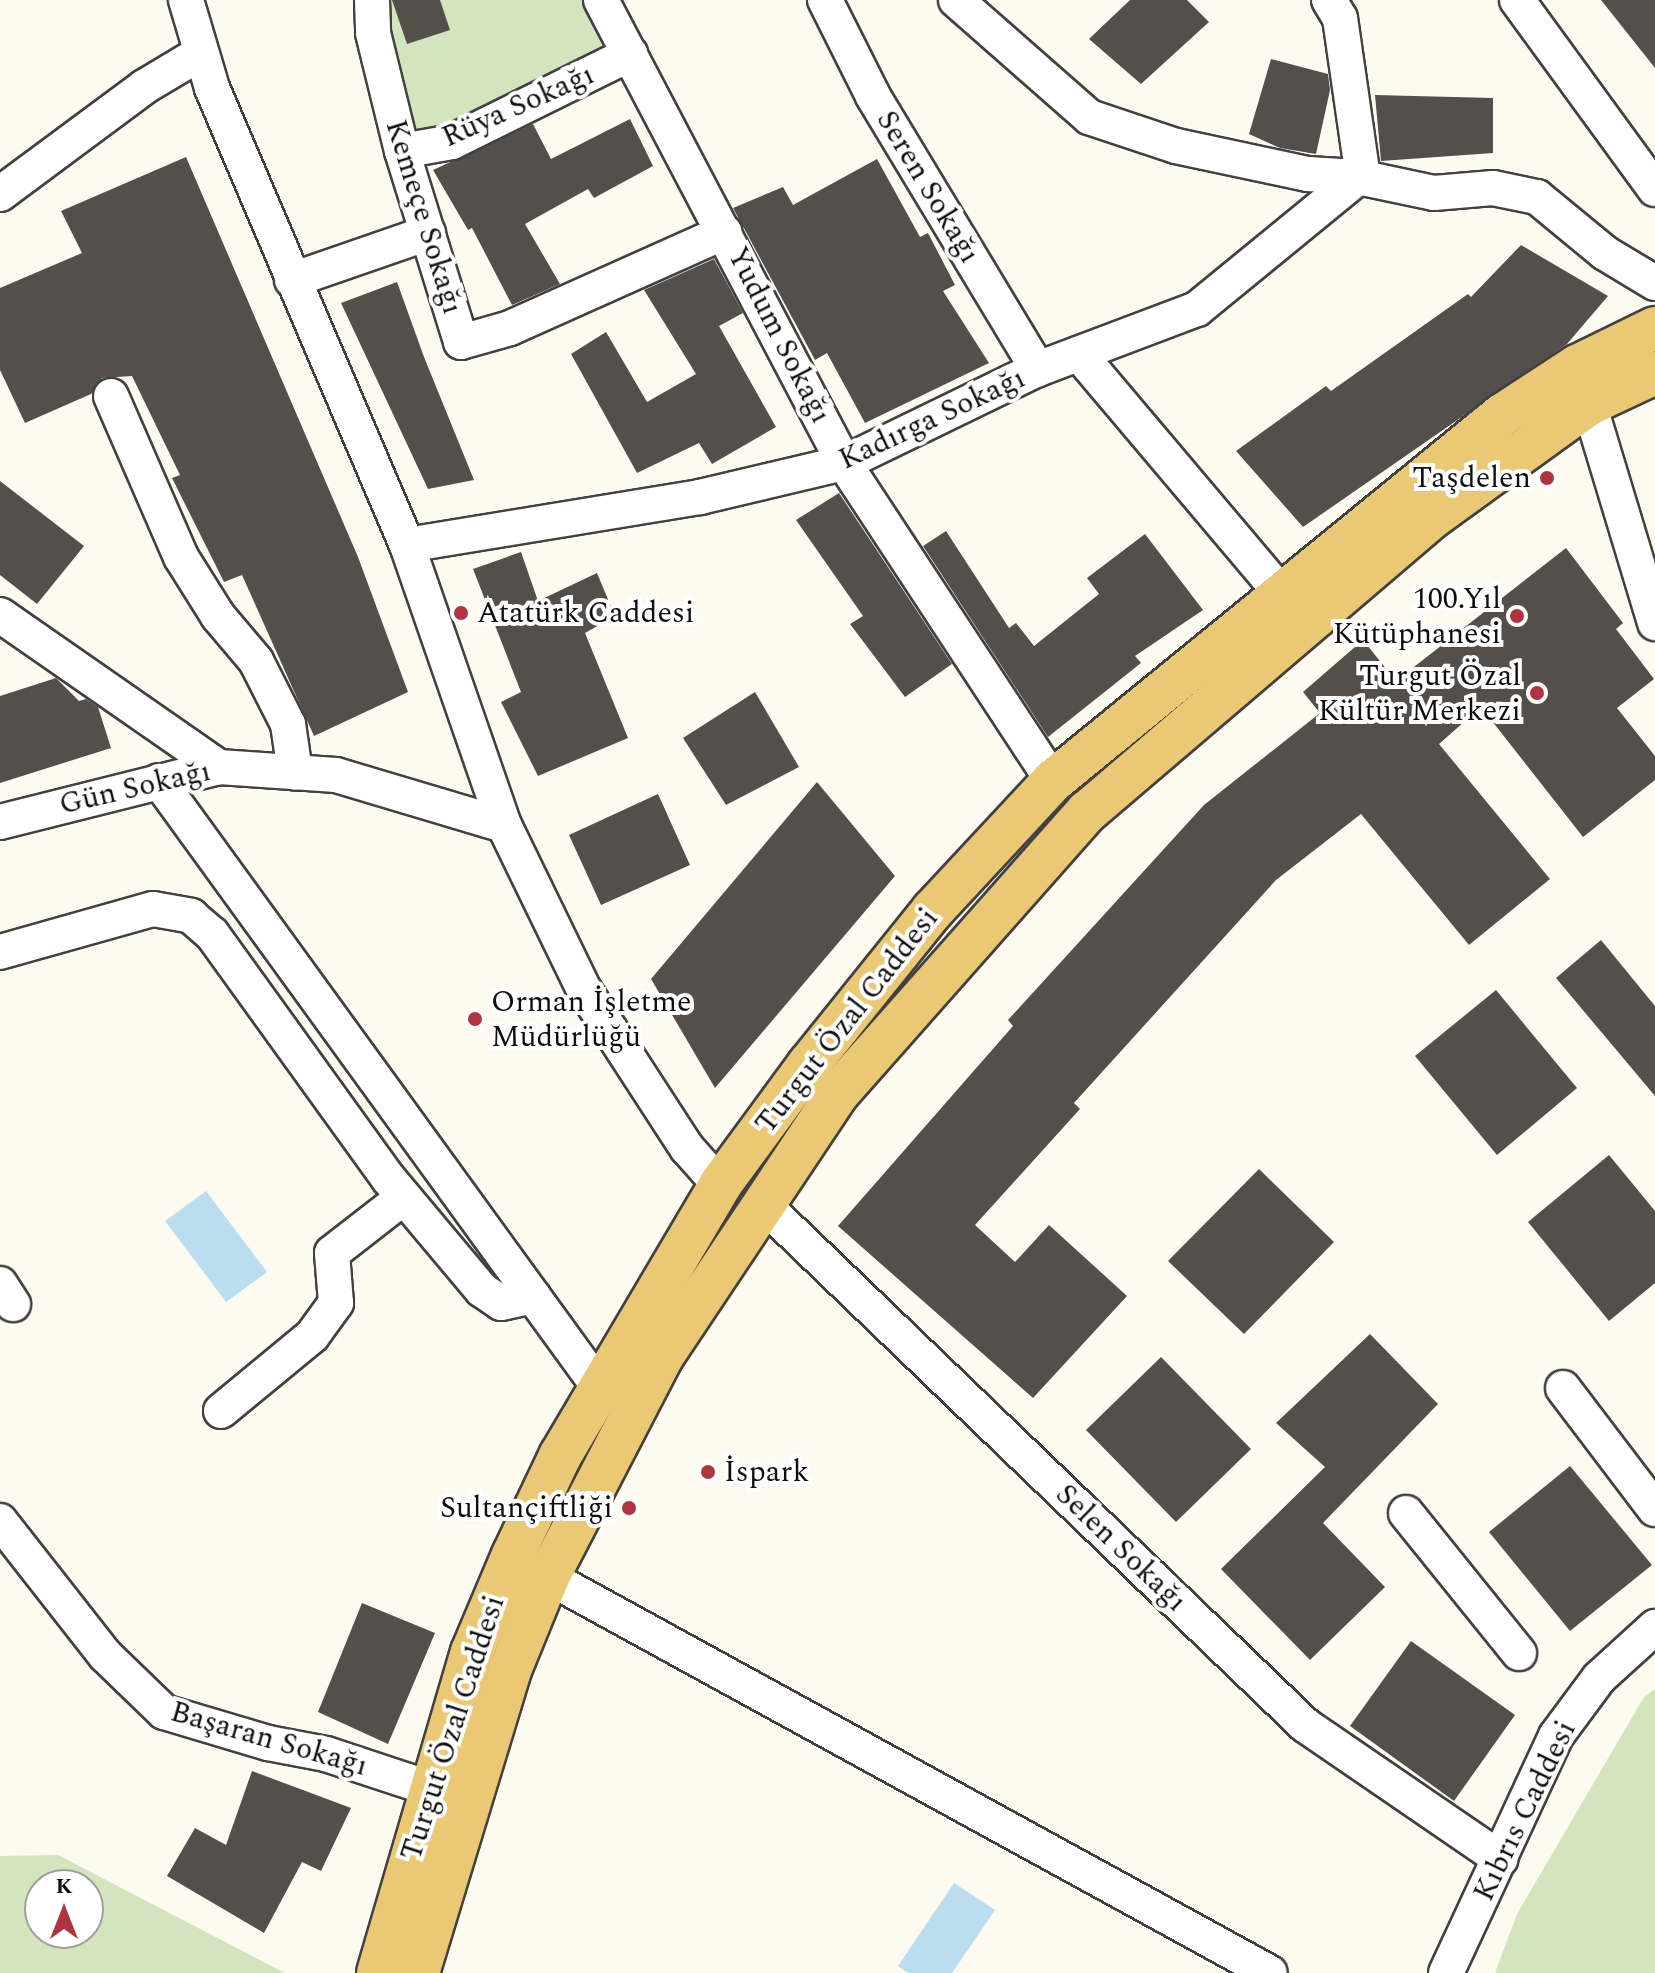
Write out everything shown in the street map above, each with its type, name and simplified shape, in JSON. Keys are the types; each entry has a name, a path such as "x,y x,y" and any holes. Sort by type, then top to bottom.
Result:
{"main road":[{"name":"Turgut Özal Caddesi","path":"378,1973 429,1788 490,1610 560,1456 720,1185 933,910 1053,781 1280,592 1502,415 1577,366 1655,328"},
{"name":"Turgut Özal Caddesi","path":"418,1973 510,1670 548,1577 662,1357 766,1207 839,1092 1087,812 1434,516 1589,404 1655,373"},
{"path":"1280,592 1308,624"},
{"path":"720,1185 766,1207"},
{"path":"429,1788 469,1801"}],"street":[{"path":"186,0 201,53 292,280 407,545 504,825 583,988 687,1148 720,1185"},
{"name":"Kemeçe Sokağı","path":"372,0 373,33 402,151 461,342 510,328 725,232"},
{"name":"Yudum Sokağı","path":"601,0 844,463 1053,781"},
{"name":"Seren Sokağı","path":"825,0 873,96 1038,369"},
{"path":"956,0 1089,117 1176,146 1308,174 1360,178 1434,193 1493,188 1537,197 1605,253 1655,283"},
{"path":"1329,0 1340,18 1360,178"},
{"path":"1517,0 1655,189"},
{"path":"0,194 144,87 201,53"},
{"name":"Rüya Sokağı","path":"402,151 452,142 630,54"},
{"name":"Kadırga Sokağı","path":"407,545 700,497 844,463 1038,369 1197,309 1360,178"},
{"path":"292,280 428,233"},
{"path":"1079,354 1280,592"},
{"path":"111,396 181,557 218,616 256,661 288,724 295,772"},
{"path":"1589,404 1655,623"},
{"path":"0,615 219,767"},
{"name":"Gün Sokağı","path":"0,822 219,767 336,775 504,825"},
{"path":"159,781 599,1387"},
{"path":"0,952 153,909 191,916 212,934 404,1197 482,1290 501,1303 533,1296"},
{"path":"221,1411 312,1336 336,1303 332,1253 404,1197"},
{"name":"Selen Sokağı","path":"766,1207 1305,1725 1501,1859"},
{"path":"1563,1388 1655,1509"},
{"path":"1406,1513 1519,1653"},
{"name":"Başaran Sokağı","path":"3,1527 105,1655 164,1712 268,1743 326,1754 429,1788"},
{"path":"548,1577 1270,1973"},
{"name":"Kıbrıs Caddesi","path":"1446,1973 1556,1736 1599,1678 1655,1627"}],"green space":[{"path":"386,0 582,0 608,52 461,129 410,134"},
{"path":"1655,1689 1655,1973 1495,1973 1517,1914 1644,1697"},
{"path":"58,1855 85,1869 24,1869 24,1949 104,1949 104,1879 285,1973 0,1973 0,1856"}],"water":[{"path":"206,1191 267,1272 226,1302 165,1221"},
{"path":"954,1883 995,1910 952,1973 908,1973 898,1966"}],"building":[{"path":"392,0 440,0 450,30 407,44"},
{"path":"1130,0 1187,0 1209,22 1141,84 1089,39"},
{"path":"1601,0 1655,0 1655,68"},
{"path":"1271,59 1328,74 1330,90 1316,154 1280,148 1249,134"},
{"path":"1375,95 1493,98 1493,153 1381,161"},
{"path":"630,119 653,166 594,198 588,189 525,224 560,284 512,305 472,228 468,230 433,170 533,124 551,159"},
{"path":"186,157 358,557 408,692 314,736 242,575 224,582 172,478 180,475 132,376 102,378 91,394 25,423 0,370 0,288 82,253 61,211"},
{"path":"877,159 920,237 928,233 955,285 943,291 989,363 865,423 827,353 815,360 733,208 783,187 793,205"},
{"path":"1521,245 1608,296 1567,344 1303,527 1236,451 1326,386 1331,391 1468,294 1471,297"},
{"path":"714,259 743,313 719,326 776,427 712,464 699,443 637,473 571,354 606,332 647,402 696,374 644,290"},
{"path":"397,282 474,480 428,489 341,303"},
{"path":"0,481 84,546 37,604 0,575"},
{"path":"839,493 952,664 905,697 850,624 863,616 796,520"},
{"path":"946,531 1009,628 1016,623 1034,646 1099,594 1087,578 1145,534 1203,610 1135,656 1141,663 1048,737 923,546"},
{"path":"1566,548 1623,623 1616,629 1654,679 1617,708 1655,756 1655,780 1583,837 1481,707 1439,744 1550,879 1469,945 1361,814 1276,880 1074,1103 1080,1109 975,1225 1015,1262 1049,1225 1127,1296 1033,1398 838,1226 1013,1026 1008,1020 1204,805 1320,713 1303,692 1363,640 1396,681"},
{"path":"521,552 538,601 597,573 615,616 585,633 628,738 538,776 501,702 521,692 473,569"},
{"path":"56,678 79,701 86,699 98,707 111,748 0,783 0,696"},
{"path":"755,692 799,767 726,805 683,738"},
{"path":"817,782 895,876 715,1088 651,979"},
{"path":"658,794 690,865 601,905 569,835"},
{"path":"1601,940 1655,1006 1655,1096 1556,978"},
{"path":"1496,990 1577,1088 1497,1155 1415,1056"},
{"path":"1609,1155 1655,1211 1655,1283 1609,1321 1528,1222"},
{"path":"1259,1169 1334,1242 1244,1334 1168,1261"},
{"path":"1370,1334 1438,1404 1323,1523 1385,1587 1310,1660 1221,1569 1325,1467 1276,1423"},
{"path":"1161,1357 1251,1449 1176,1522 1086,1430"},
{"path":"1570,1466 1652,1565 1570,1631 1489,1532"},
{"path":"362,1603 435,1633 388,1744 318,1712"},
{"path":"1411,1641 1515,1715 1454,1801 1350,1726"},
{"path":"252,1771 351,1808 321,1871 302,1862 264,1933 167,1876 195,1828 226,1845"}],"place":[{"name":"Taşdelen","path":"1547,478"},
{"name":"Atatürk Caddesi","path":"461,613"},
{"name":"100.Yıl Kütüphanesi","path":"1517,616"},
{"name":"Turgut Özal Kültür Merkezi","path":"1537,693"},
{"name":"Orman İşletme Müdürlüğü","path":"475,1019"},
{"name":"İspark","path":"708,1472"},
{"name":"Sultançiftliği","path":"629,1508"}]}
